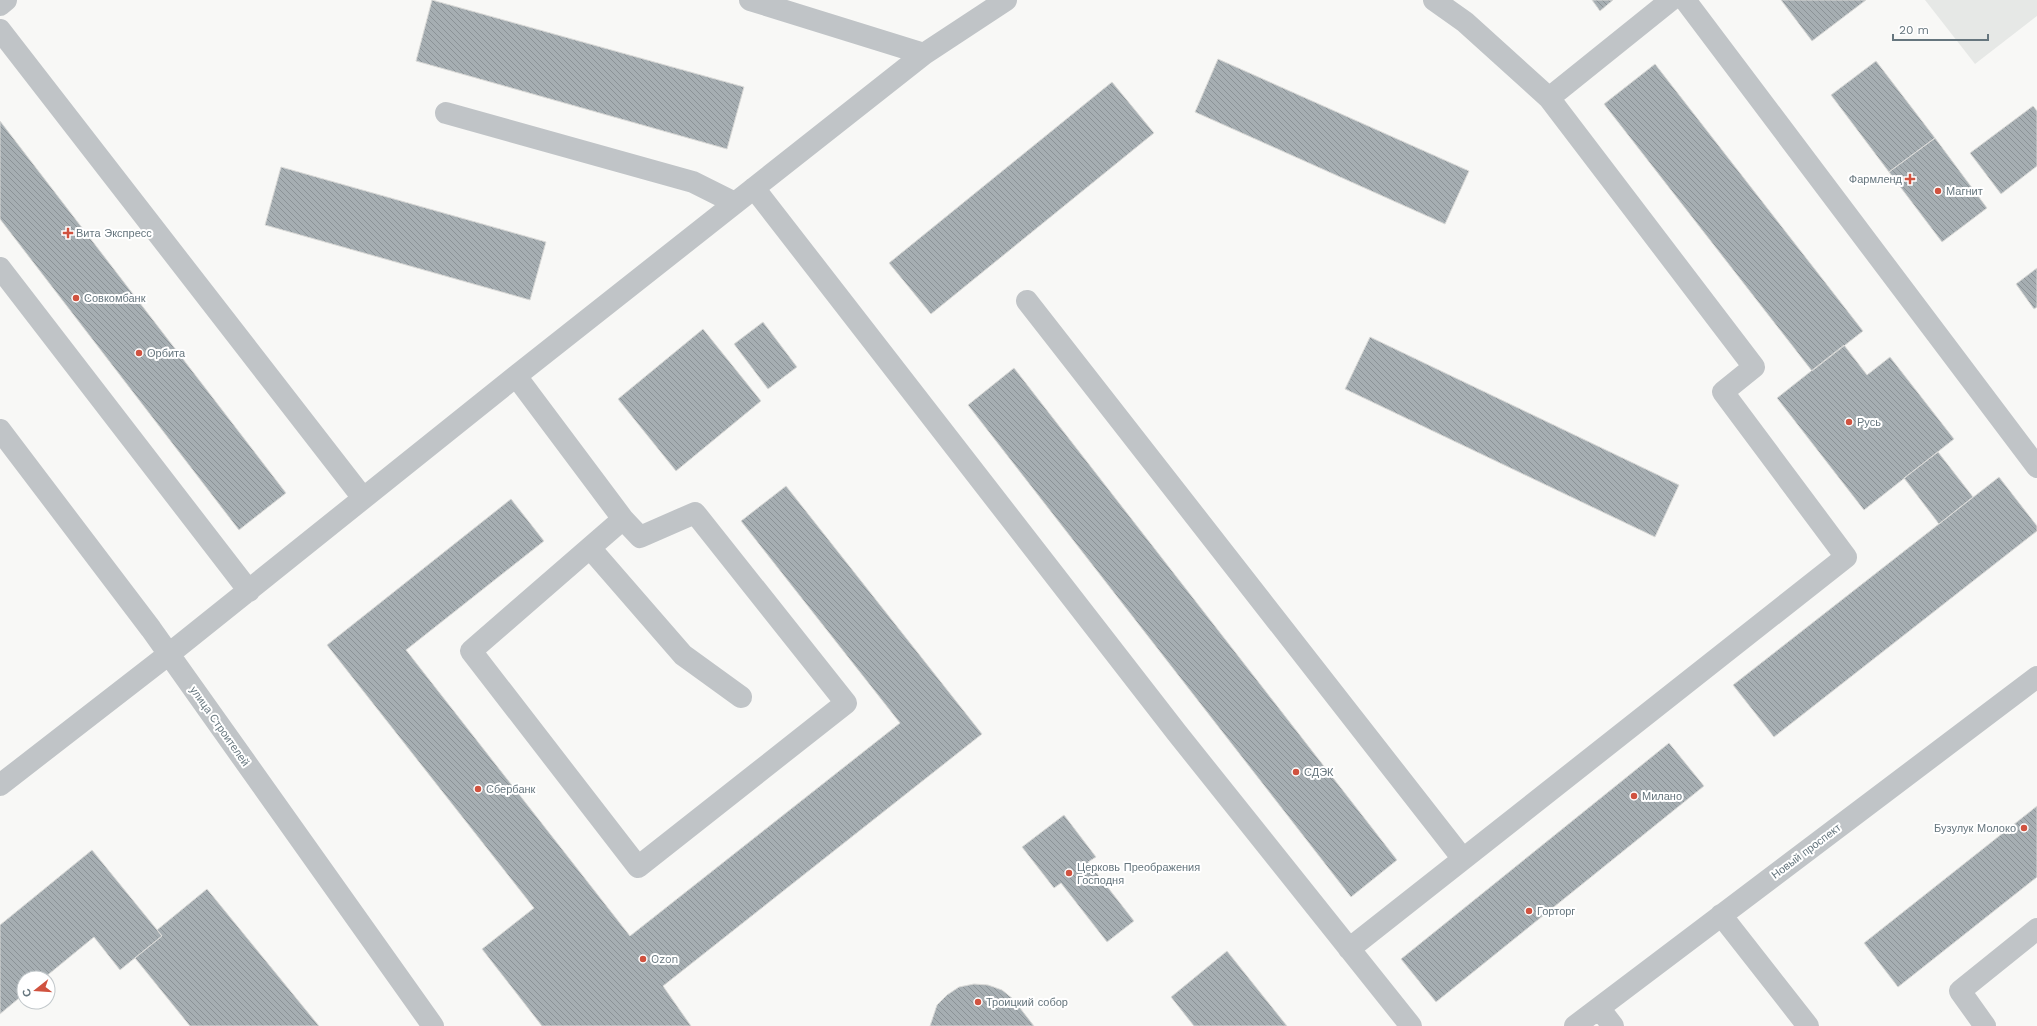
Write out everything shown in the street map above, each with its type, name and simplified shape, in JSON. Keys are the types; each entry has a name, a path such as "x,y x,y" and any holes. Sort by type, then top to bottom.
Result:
{"street":[{"path":"0,4 6,0"},
{"path":"750,0 924,54"},
{"path":"0,785 249,591 516,376 924,54 1006,0"},
{"path":"1349,949 1846,557 1722,392 1754,367 1550,98 1465,22 1434,0"},
{"path":"1550,98 1670,0"},
{"path":"1685,0 2037,468"},
{"path":"0,30 363,498"},
{"path":"446,113 693,182 735,203"},
{"path":"754,188 1172,727 1410,1026"},
{"path":"0,268 249,591"},
{"path":"1027,301 1463,859"},
{"path":"516,376 623,519 640,537 694,513 846,703 638,867 471,651 623,519"},
{"name":"улица Строителей","path":"0,430 169,654 433,1026"},
{"path":"590,548 683,655 741,696"},
{"name":"Новый проспект","path":"1575,1026 2037,677"},
{"path":"1721,915 1808,1026"},
{"path":"1985,1026 1960,991 2037,929"},
{"path":"1599,1008 1613,1026"}],"shaded area":[{"path":"1925,0 2037,0 2037,16 1975,64"}],"building":[{"path":"432,0 744,87 727,149 416,61"},
{"path":"1592,0 1613,0 1600,11"},
{"path":"1781,0 1866,0 1812,41"},
{"path":"1218,59 1469,171 1445,224 1195,112"},
{"path":"1876,61 1935,138 1889,172 1831,95"},
{"path":"1655,64 1863,331 1812,371 1604,104"},
{"path":"1112,82 1154,133 931,314 889,263"},
{"path":"2033,106 2037,111 2037,166 2001,194 1970,153"},
{"path":"0,121 286,493 239,530 0,219"},
{"path":"1935,138 1987,208 1942,242 1889,172"},
{"path":"281,167 546,242 530,300 265,225"},
{"path":"2037,268 2037,307 2034,309 2016,284"},
{"path":"763,322 797,367 768,389 734,344"},
{"path":"703,329 761,401 676,471 618,399"},
{"path":"1370,337 1679,485 1655,537 1345,389"},
{"path":"1844,345 1867,375 1890,357 1954,439 1864,510 1777,398"},
{"path":"1014,368 1397,860 1351,897 968,405"},
{"path":"1938,452 1973,497 1939,524 1904,478"},
{"path":"1999,477 2037,526 2037,531 1774,737 1733,685"},
{"path":"786,486 982,734 663,986 691,1026 542,1026 482,949 534,908 327,645 511,499 544,541 406,650 630,936 900,723 741,521"},
{"path":"1669,743 1704,786 1436,1002 1401,959"},
{"path":"2037,806 2037,877 1898,987 1864,943"},
{"name":"Церковь Преображения Господня","path":"1064,815 1096,857 1088,862 1134,921 1107,942 1061,883 1054,888 1022,847"},
{"path":"92,850 162,936 120,970 94,937 54,970 16,970 16,1001 0,1014 0,925"},
{"path":"207,889 319,1026 190,1026 135,958 162,936 157,930"},
{"path":"1227,951 1287,1026 1194,1026 1171,997"},
{"name":"Троицкий собор","path":"974,984 988,985 1002,990 1013,999 1034,1026 930,1026 937,1005 947,995 959,987"}],"place":[{"name":"Фармленд","path":"1910,179"},
{"name":"Магнит","path":"1938,191"},
{"name":"Вита Экспресс","path":"68,233"},
{"name":"Совкомбанк","path":"76,298"},
{"name":"Орбита","path":"139,353"},
{"name":"Русь","path":"1849,422"},
{"name":"СДЭК","path":"1296,772"},
{"name":"Сбербанк","path":"478,789"},
{"name":"Милано","path":"1634,796"},
{"name":"Бузулук Молоко","path":"2024,828"},
{"name":"Церковь Преображения Господня","path":"1069,873"},
{"name":"Горторг","path":"1529,911"},
{"name":"Ozon","path":"643,959"},
{"name":"Троицкий собор","path":"978,1002"}]}
